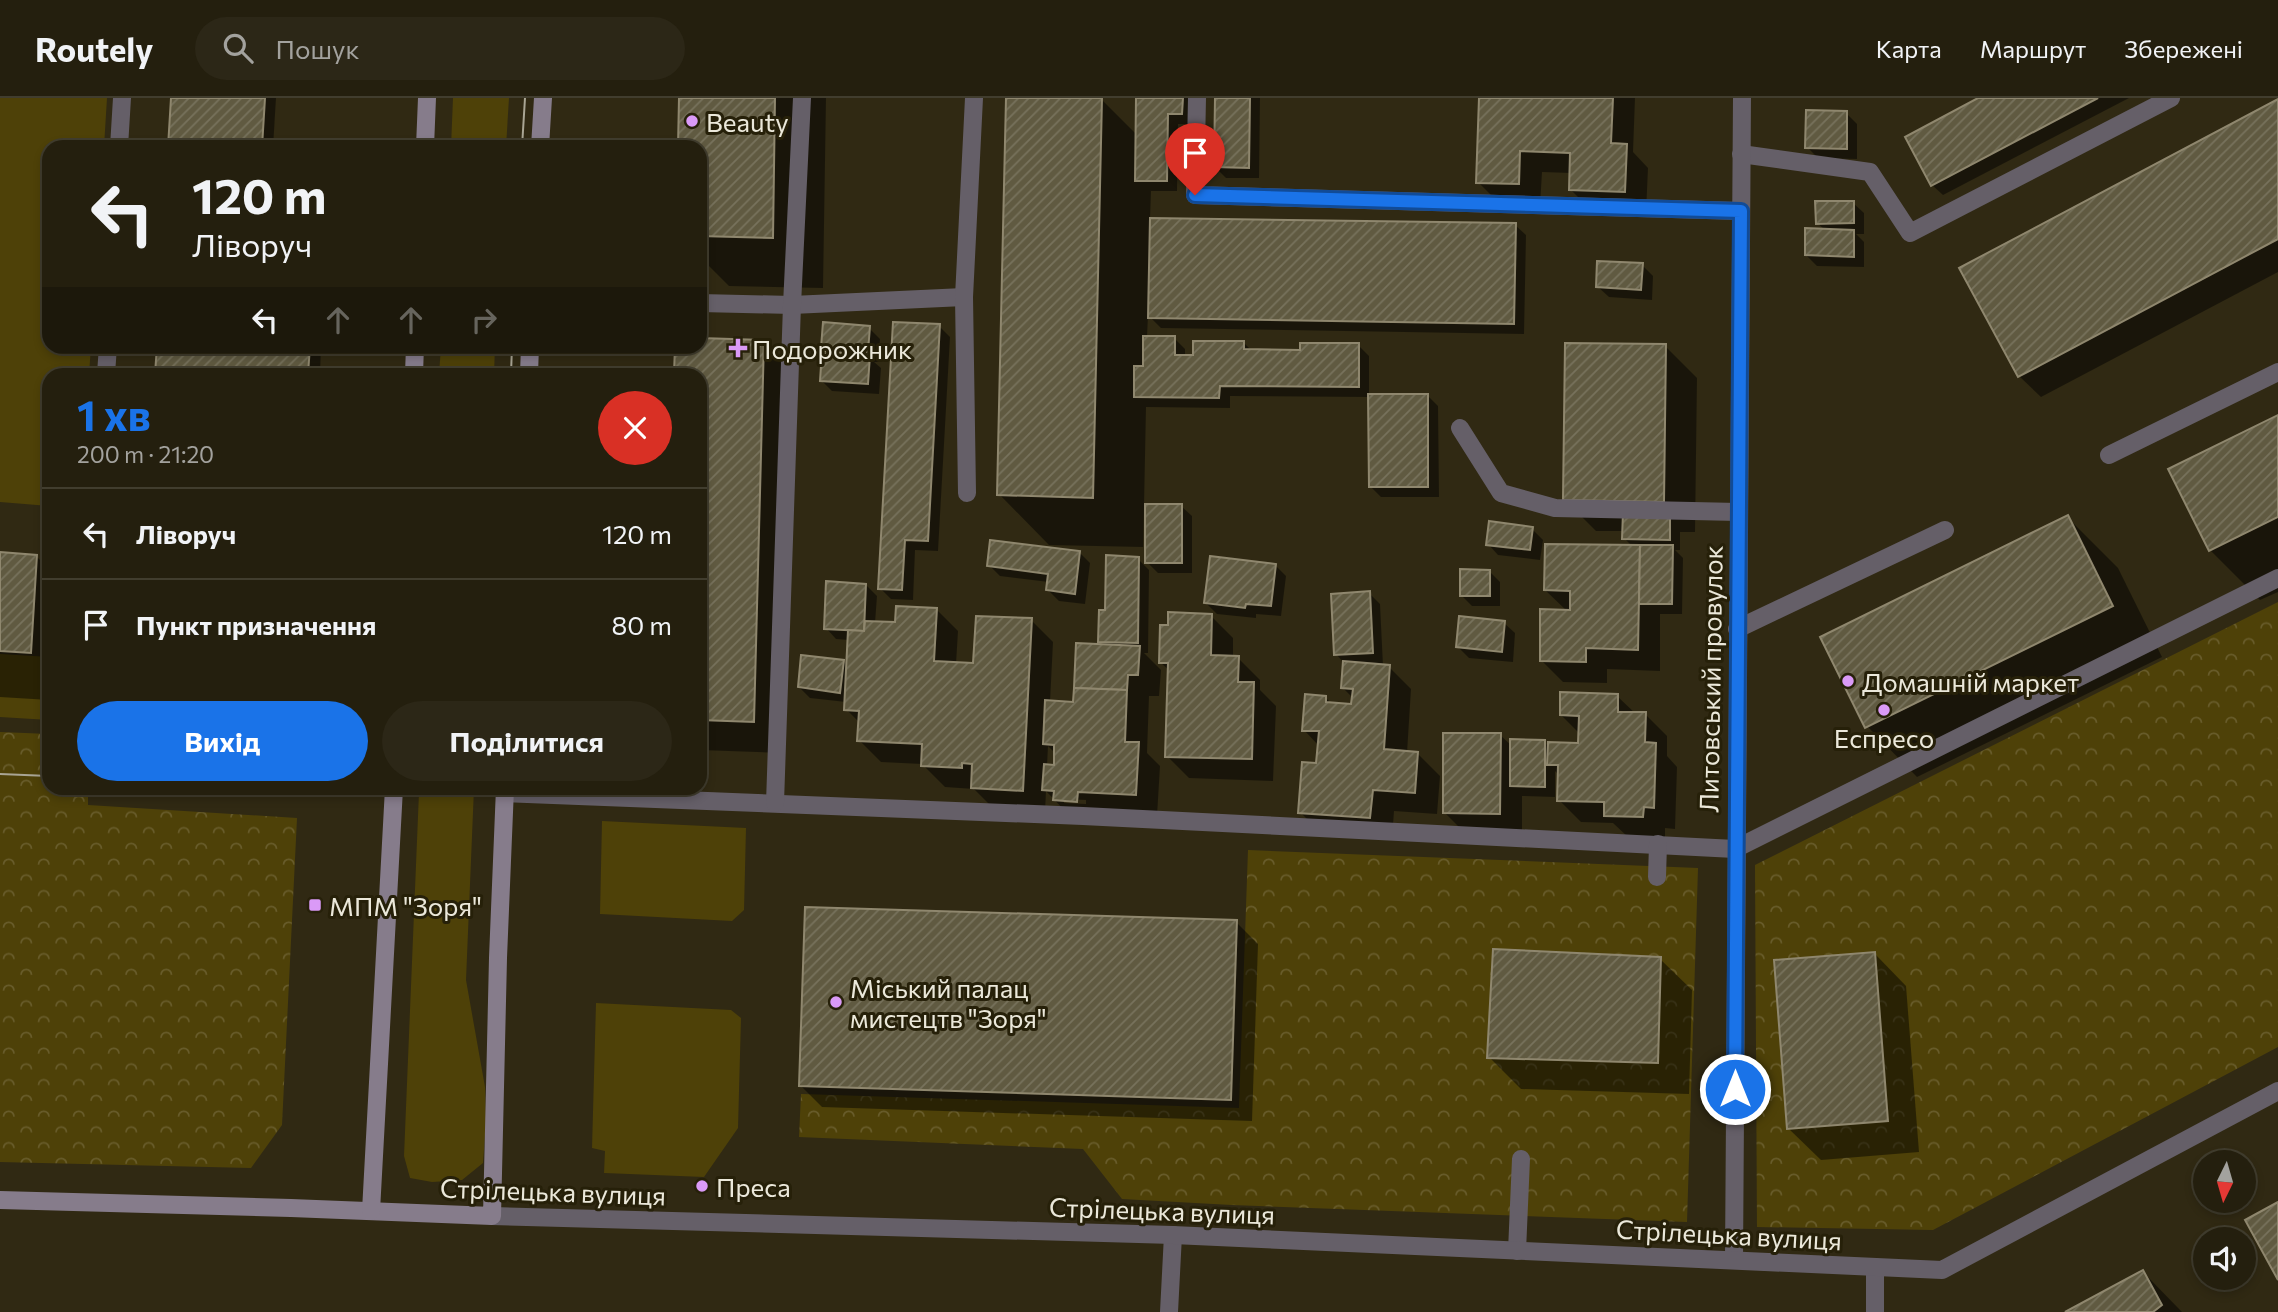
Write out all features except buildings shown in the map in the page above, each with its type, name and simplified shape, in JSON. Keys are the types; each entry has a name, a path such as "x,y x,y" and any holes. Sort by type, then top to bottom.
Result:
{"main road":[{"path":"425,140 427,98"},
{"path":"540,140 543,98"},
{"path":"370,1211 394,795"},
{"path":"492,1216 505,795"},
{"name":"Стрілецька вулиця","path":"0,1200 492,1216"}],"street":[{"path":"119,140 122,98"},
{"path":"775,803 802,98"},
{"path":"967,493 964,297 974,98"},
{"path":"1197,98 1195,195 1741,211"},
{"name":"Литовський провулок","path":"1734,1260 1742,98"},
{"path":"1741,154 1870,172 1910,233 2171,98"},
{"path":"707,303 792,305 964,297"},
{"path":"2109,455 2278,372"},
{"path":"1460,428 1501,493 1555,508 1738,512"},
{"path":"1737,629 1945,530"},
{"path":"609,795 1097,816 1735,849 2278,578"},
{"path":"1657,877 1658,844"},
{"name":"Стрілецька вулиця","path":"492,1216 1173,1236 1942,1270 2278,1091"},
{"path":"1517,1251 1521,1158"},
{"path":"1169,1312 1173,1236"},
{"path":"1875,1267 1875,1312"}],"green space":[{"path":"0,98 107,98 104,140 42,140 42,354 90,354 89,368 42,368 42,505 0,502"},
{"path":"453,98 509,98 506,140 451,140"},
{"path":"440,354 495,354 494,368 439,368"},
{"path":"2278,602 2278,1047 1933,1230 1757,1227 1755,865"},
{"path":"0,654 42,657 42,720 0,717"},
{"path":"0,732 42,734 42,795 88,795 88,805 297,818 282,1125 251,1168 0,1162"},
{"path":"419,795 474,795 466,980 485,1087 483,1163 462,1180 432,1182 410,1178 404,1156"},
{"path":"602,821 746,828 744,910 732,921 600,914"},
{"path":"1248,850 1698,868 1687,1222 1122,1199 1083,1149 799,1137 801,1094 1239,1108"},
{"path":"596,1003 731,1010 741,1018 738,1128 704,1177 604,1173 605,1151 592,1148"}],"tram line":[{"path":"522,140 525,98"},
{"path":"511,368 512,354"},
{"path":"0,774 42,776"}],"place":[{"name":"Beauty","path":"692,121"},
{"name":"Подорожник","path":"738,348"},
{"name":"Домашній маркет","path":"1848,681"},
{"name":"Еспресо","path":"1884,710"},
{"name":"МПМ \"Зоря\"","path":"315,905"},
{"name":"Міський палац мистецтв \"Зоря\"","path":"836,1002"},
{"name":"Преса","path":"702,1186"}],"route":[{"path":"1195,195 1741,211 1735,1089"}]}
